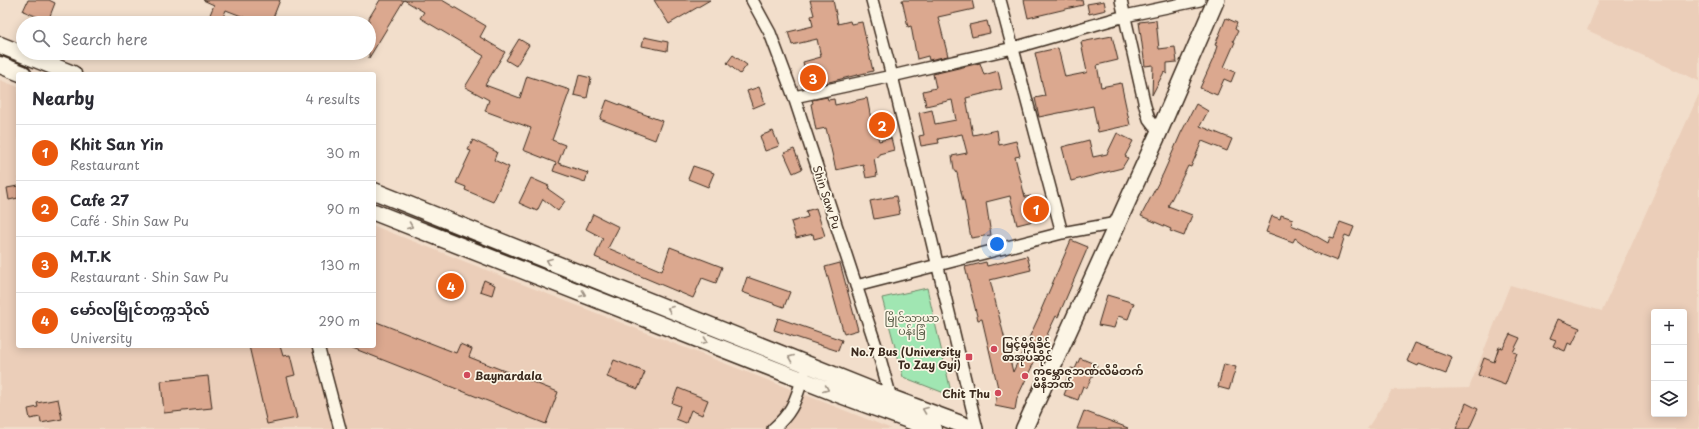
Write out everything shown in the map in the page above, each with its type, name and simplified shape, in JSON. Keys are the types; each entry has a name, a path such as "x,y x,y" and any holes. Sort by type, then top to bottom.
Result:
{"main road":[{"path":"1024,429 1159,132 1216,0"},
{"path":"0,46 16,52"},
{"path":"36,60 68,72"},
{"path":"0,65 18,72"},
{"path":"376,192 487,236 805,372 933,429"},
{"path":"376,213 481,254 805,372 891,398 974,429"},
{"path":"481,254 487,236"}],"street":[{"name":"Shin Saw Pu","path":"752,0 770,33 794,97 879,355 891,398"},
{"path":"872,0 892,76 977,429"},
{"path":"1000,0 1062,233"},
{"path":"1121,0 1145,106 1149,119 1159,132"},
{"path":"794,97 1012,48 1125,16 1200,0"},
{"path":"856,286 1062,233 1117,223"},
{"path":"319,348 340,429"},
{"path":"773,429 785,419 795,403 805,372"}],"shaded area":[{"path":"1599,0 1699,0 1699,81 1587,30"},
{"path":"0,80 16,86 16,348 376,348 376,227 892,429 0,429"},
{"path":"1699,94 1699,429 1367,429 1392,390 1469,388 1510,285 1602,311"}],"green space":[{"name":"မြိုင်သာယာ ပန်းခြံ","path":"927,288 952,396 903,377 882,298"}],"building":[{"path":"28,0 49,0 55,3 50,16 36,16 23,11"},
{"path":"203,0 280,0 274,16 241,16 226,10 224,16 209,16 214,5"},
{"path":"380,0 404,0 376,46 376,16 370,16"},
{"path":"404,0 442,0 486,26 480,37 505,52 485,85 520,98 527,76 570,90 552,140 565,145 558,163 588,173 585,182 553,171 556,163 523,150 531,128 485,111 489,100 465,87 484,56 420,18 424,12"},
{"path":"654,0 710,0 669,24"},
{"path":"810,0 833,0 838,24 850,21 851,24 862,22 873,71 809,87 803,62 821,57 817,39 792,45 788,32 813,26 811,16 814,15"},
{"path":"902,0 972,0 974,9 938,17 948,56 929,60 928,56 917,59 911,26 908,27"},
{"path":"1024,0 1082,0 1083,5 1028,18"},
{"path":"1104,1 1106,10 1089,14 1087,4"},
{"path":"1226,18 1237,23 1235,29 1238,31 1224,67 1235,72 1231,82 1224,79 1217,95 1200,88 1213,59 1217,46 1215,45"},
{"path":"1156,20 1159,49 1175,47 1177,62 1167,63 1167,74 1164,72 1152,95 1153,65 1145,66 1139,22"},
{"path":"987,21 990,33 972,37 969,25"},
{"path":"1112,36 1118,60 1097,65 1101,87 1121,83 1130,125 1098,132 1093,106 1039,117 1035,98 1045,96 1035,53 1058,48 1065,77 1085,73 1087,72 1081,42"},
{"path":"644,37 668,42 667,51 642,46"},
{"path":"519,39 529,45 516,66 506,60"},
{"path":"733,55 747,65 740,74 727,63"},
{"path":"980,63 984,75 998,71 1002,89 966,98 973,135 997,130 999,145 1016,141 1020,156 1015,157 1025,197 1031,196 1037,220 1017,225 1010,196 986,202 991,235 971,238 964,200 963,201 957,173 954,169 952,156 967,153 962,134 938,139 939,143 921,146 919,136 924,135 919,113 932,110 935,124 956,120 952,100 926,106 923,91 936,88 933,74"},
{"path":"579,75 591,78 587,98 574,95"},
{"path":"759,87 765,103 753,108 747,91"},
{"path":"827,97 828,100 834,99 835,105 867,98 872,124 874,123 879,141 891,138 894,150 879,154 879,157 874,158 877,176 866,178 863,164 836,170 826,128 816,130 811,104 813,103 812,100"},
{"path":"607,100 662,121 655,140 600,119"},
{"path":"1196,104 1208,111 1200,126 1232,139 1227,151 1202,141 1191,167 1188,166 1168,206 1192,215 1184,236 1170,231 1171,229 1141,216 1163,174 1181,133"},
{"path":"773,131 779,146 765,151 760,136"},
{"path":"1117,133 1133,141 1125,156 1128,158 1122,168 1071,181 1062,147 1089,140 1093,157 1107,154"},
{"path":"473,140 497,152 494,160 509,167 493,202 465,190 466,187 456,183 471,151 468,150"},
{"path":"794,149 802,169 793,173 784,153"},
{"path":"693,166 714,173 708,187 688,179"},
{"path":"531,178 549,186 548,189 565,201 558,211 543,199 537,211 519,203"},
{"path":"16,186 16,198 9,200 7,188"},
{"path":"896,196 900,214 874,219 870,201"},
{"path":"816,208 825,236 814,239 813,234 796,238 791,222 808,217 806,211"},
{"path":"593,214 619,227 608,248 662,271 670,247 722,267 716,283 702,278 693,298 595,257 603,238 586,229"},
{"path":"1281,215 1293,219 1291,225 1309,232 1328,243 1330,237 1334,238 1340,222 1354,227 1350,237 1345,235 1337,261 1314,252 1295,238 1293,242 1266,232 1272,216 1280,219"},
{"path":"1071,240 1088,247 1058,317 1056,316 1017,398 1015,410 995,406 998,388 982,319 978,320 965,267 986,262 987,266 1027,256 1031,270 990,280 1013,372 1042,310"},
{"path":"840,263 858,330 844,334 825,267"},
{"path":"747,277 790,292 784,307 742,292"},
{"path":"484,280 495,285 492,295 480,291"},
{"path":"1107,295 1134,303 1128,319 1118,316 1114,328 1098,325"},
{"path":"778,318 842,340 838,351 774,330"},
{"path":"1558,319 1580,328 1572,345 1568,343 1565,351 1553,346 1556,340 1550,338"},
{"name":"Baynardala","path":"376,322 456,353 460,344 472,349 469,357 558,392 546,424 353,348 376,348"},
{"path":"1510,334 1520,338 1513,352 1517,353 1505,385 1478,375 1484,358 1494,362 1499,347 1503,348"},
{"path":"1415,343 1452,357 1446,374 1419,364 1418,366 1407,361"},
{"path":"249,348 281,348 283,356 290,355 295,375 287,377 297,418 267,424"},
{"path":"1080,358 1097,365 1087,388 1083,386 1078,400 1064,395 1069,382 1066,381 1071,368 1075,369"},
{"path":"614,360 645,372 638,389 607,377"},
{"path":"1224,364 1236,367 1229,390 1218,387"},
{"path":"208,376 212,408 164,413 161,381"},
{"path":"678,388 708,400 702,415 691,410 686,423 676,419 680,406 672,403"},
{"path":"58,399 62,419 41,423 40,417 30,419 28,409 38,407 37,403"},
{"path":"1466,403 1478,409 1469,429 1456,429"},
{"path":"1084,411 1128,428 1077,429"}],"place":[{"name":"M.T.K","path":"813,78"},
{"name":"Cafe 27","path":"882,125"},
{"name":"Khit San Yin","path":"1036,209"},
{"name":"မော်လမြိုင်တက္ကသိုလ်","path":"451,286"},
{"name":"မြင့်မိုရ်ခိုင် စာအုပ်ဆိုင်","path":"994,349"},
{"name":"No.7 Bus (University To Zay Gyi)","path":"969,357"},
{"name":"Baynardala","path":"467,375"},
{"name":"ကမ္ဘောဇဘဏ်လီမိတက် မီနီဘဏ်","path":"1025,376"},
{"name":"Chit Thu","path":"998,393"}]}
